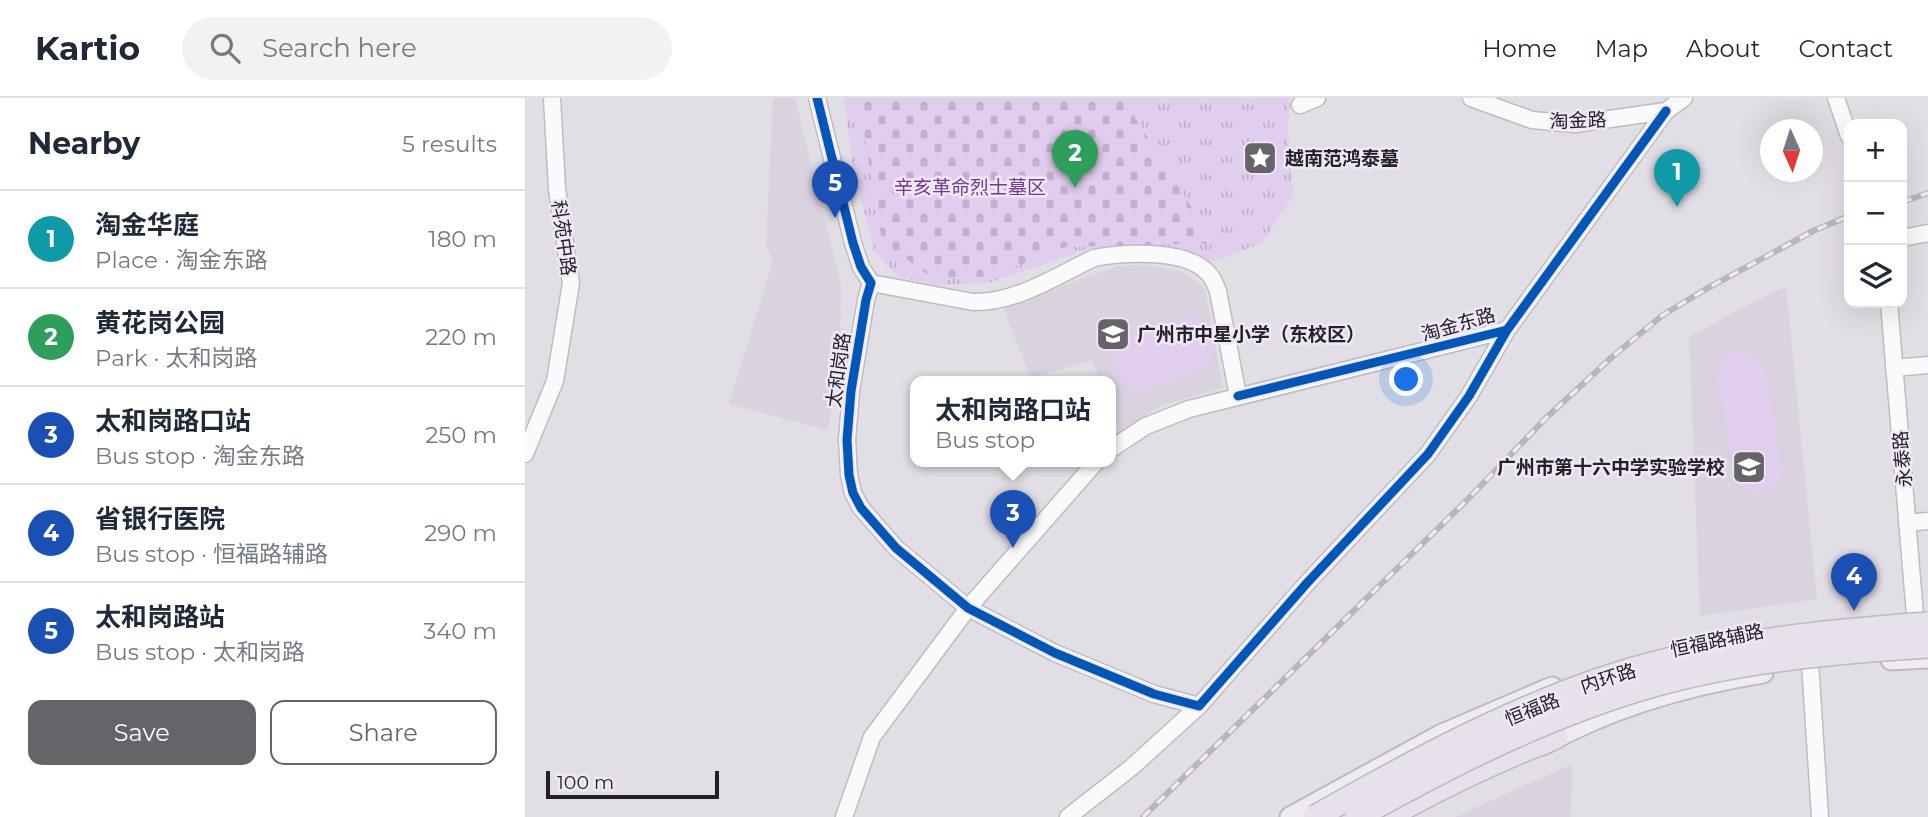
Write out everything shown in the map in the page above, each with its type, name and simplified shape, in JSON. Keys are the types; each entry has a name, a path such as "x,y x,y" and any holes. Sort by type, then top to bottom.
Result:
{"highway":[{"name":"内环路","path":"1317,817 1449,743 1531,706 1594,682 1658,662 1752,642 1925,620"},
{"name":"内环路","path":"1357,817 1502,741 1601,701 1655,684 1761,662 1928,645"},
{"path":"1387,817 1431,792 1556,737"}],"main road":[{"name":"恒福路","path":"1350,817 1480,748 1580,706 1649,683 1925,620"},
{"name":"恒福路辅路","path":"1290,817 1440,735 1546,689 1622,663 1693,643 1809,645 1928,657"},
{"name":"恒福路","path":"1317,817 1495,723 1581,689 1694,656 1809,645 1928,645"},
{"name":"恒福路辅路","path":"1410,817 1556,737 1682,691 1745,676 1809,645"},
{"path":"1556,737 1580,706"}],"street":[{"name":"科苑中路","path":"525,454 555,381 571,283 557,189 552,98"},
{"path":"817,98 853,243 861,267 871,283 973,302 986,302 1016,295 1094,258 1151,254 1189,261 1206,270 1218,291 1238,396"},
{"path":"1300,105 1317,98"},
{"name":"淘金路","path":"1471,98 1532,120 1555,123 1596,122 1666,111 1684,98"},
{"path":"1836,98 1844,121"},
{"name":"淘金东路","path":"1116,446 1164,418 1238,396 1507,330 1666,111"},
{"path":"1907,237 1928,233"},
{"name":"太和岗路","path":"871,283 863,315 848,417 847,458 853,493 861,508 889,541 968,608 1027,641 1066,658 1154,694 1199,706"},
{"name":"永泰路","path":"1889,308 1907,523 1925,620"},
{"path":"1068,817 1132,767 1199,706 1307,583 1402,484 1428,454 1469,396 1507,330"},
{"path":"1894,368 1928,365"},
{"path":"844,817 872,737 968,608 1092,467"},
{"path":"1907,523 1928,521"},
{"path":"1809,645 1820,817"}],"shaded area":[{"path":"773,98 795,98 841,285 840,365 828,430 729,404 773,261 766,246"},
{"name":"广州市中星小学（东校区）","path":"1148,265 1183,272 1205,288 1223,388 1160,406 1120,432 1116,422 1116,376 1099,376 1092,360 1030,376 1003,308 1117,266"},
{"name":"广州市第十六中学实验学校","path":"1786,286 1817,599 1700,616 1689,336"},
{"path":"1572,764 1571,817 1455,817"}],"green space":[{"name":"辛亥革命烈士墓区","path":"844,98 1290,98 1288,131 1293,196 1262,243 1209,263 1158,251 1088,249 989,283 939,285 899,277 874,251 853,168"},
{"name":"辛亥革命烈士墓区","path":"858,98 1123,98 1214,243 1065,247 989,277 931,277 882,241"},
{"path":"1198,316 1204,322 1213,344 1211,358 1201,371 1139,392 1120,379 1111,357 1113,342"},
{"path":"1736,351 1755,356 1765,368 1783,473 1773,487 1762,493 1749,491 1735,480 1717,371 1723,359"}],"railway":[{"path":"1907,200 1928,193"},
{"path":"1143,817 1466,501 1546,418 1612,357 1663,315 1706,289 1813,231 1844,218"}],"cycle path":[{"path":"817,98 853,243 861,267 871,283 851,391 847,440 849,475 853,493 861,508 896,548 968,608 1055,653 1154,694 1199,706 1307,583 1428,454 1469,396 1507,330 1666,111"},
{"path":"1238,396 1507,330"}],"place":[{"name":"越南范鸿泰墓","path":"1260,158"},
{"name":"黄花岗公园","path":"1075,188"},
{"name":"淘金华庭","path":"1677,207"},
{"name":"太和岗路站","path":"835,218"},
{"name":"广州市中星小学（东校区）","path":"1113,334"},
{"name":"广州市第十六中学实验学校","path":"1749,467"},
{"name":"太和岗路口站","path":"1013,548"},
{"name":"省银行医院","path":"1854,611"}]}
